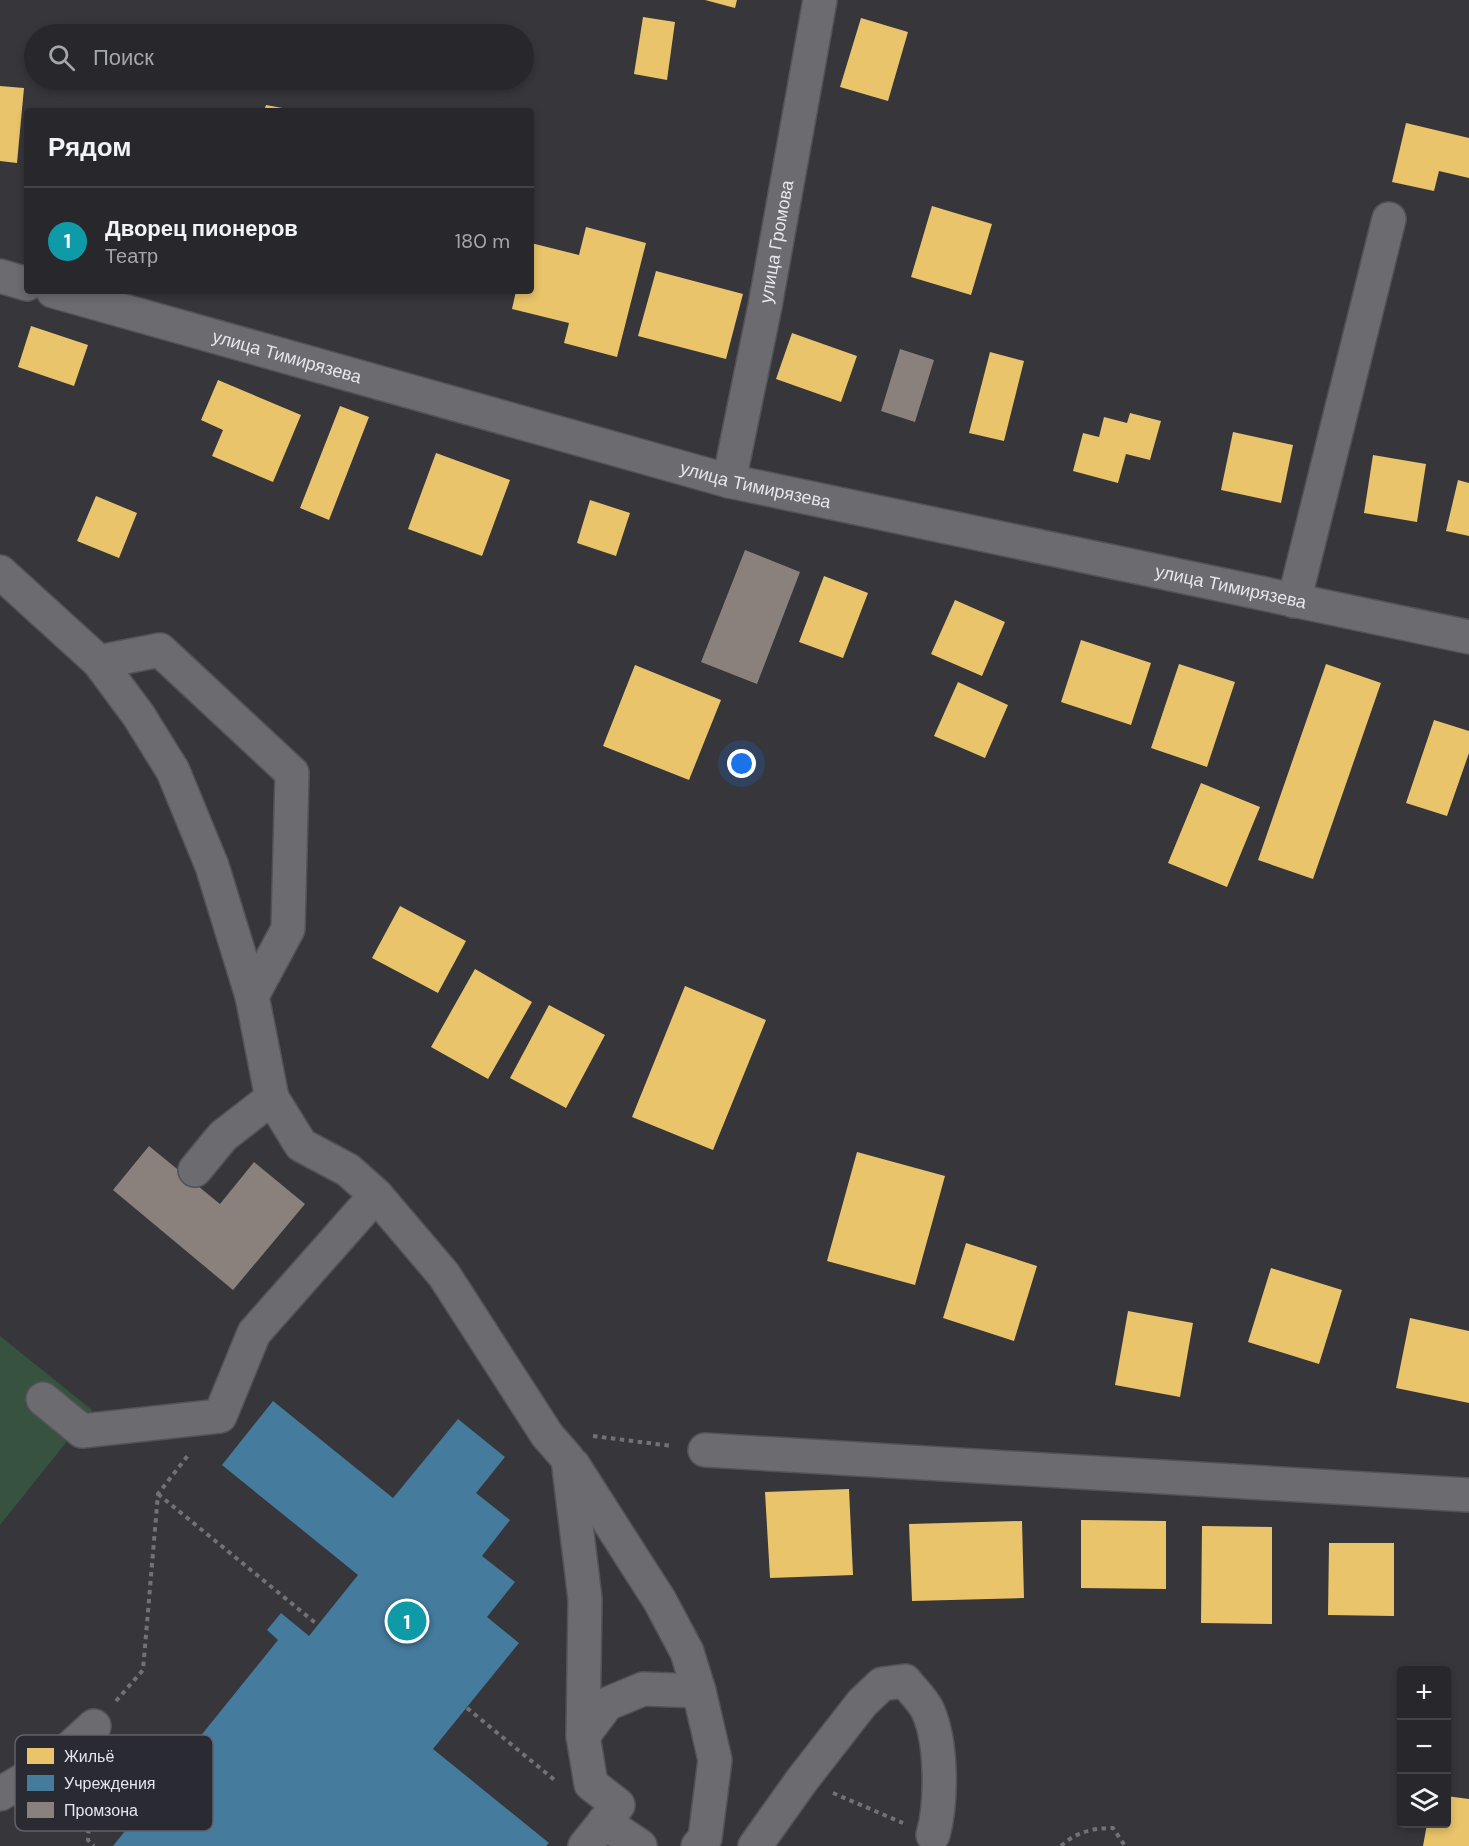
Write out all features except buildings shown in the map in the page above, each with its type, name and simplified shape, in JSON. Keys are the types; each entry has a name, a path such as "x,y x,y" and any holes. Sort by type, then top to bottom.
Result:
{"street":[{"name":"улица Громова","path":"729,481 767,295 820,0"},
{"path":"1294,601 1389,219"},
{"path":"0,276 24,283"},
{"name":"улица Тимирязева","path":"64,294 729,481 1469,637"},
{"path":"0,572 99,662 139,716 173,771 212,866 252,996 272,1098 301,1146 348,1170 376,1195 444,1275 547,1435 577,1445 687,1652 699,1691 715,1760 705,1838 698,1846"},
{"path":"99,662 160,650 292,773 288,929 252,996"},
{"path":"195,1170 223,1136 272,1098"},
{"path":"43,1399 82,1431 220,1416 254,1333 376,1195"},
{"path":"577,1445 585,1599 582,1736 591,1784 618,1805 595,1834 640,1846"},
{"path":"705,1450 1469,1496"},
{"path":"755,1846 862,1702 882,1684 905,1681 927,1710 939,1750 938,1819 933,1835"},
{"path":"582,1736 607,1704 643,1689 699,1691"},
{"path":"84,1735 94,1726"},
{"path":"0,1794 15,1785"}],"path":[{"path":"94,1735 94,1726 143,1670 158,1494 220,1416"},
{"path":"577,1445 595,1437 705,1450"},
{"path":"158,1494 318,1625"},
{"path":"467,1708 559,1784"},
{"path":"802,1780 933,1835"},
{"path":"1061,1846 1070,1838 1094,1828 1113,1828 1125,1846"},
{"path":"88,1831 88,1840 94,1846"}],"green space":[{"path":"0,1336 92,1410 0,1525"}],"place":[{"name":"Дворец пионеров","path":"407,1621"}]}
